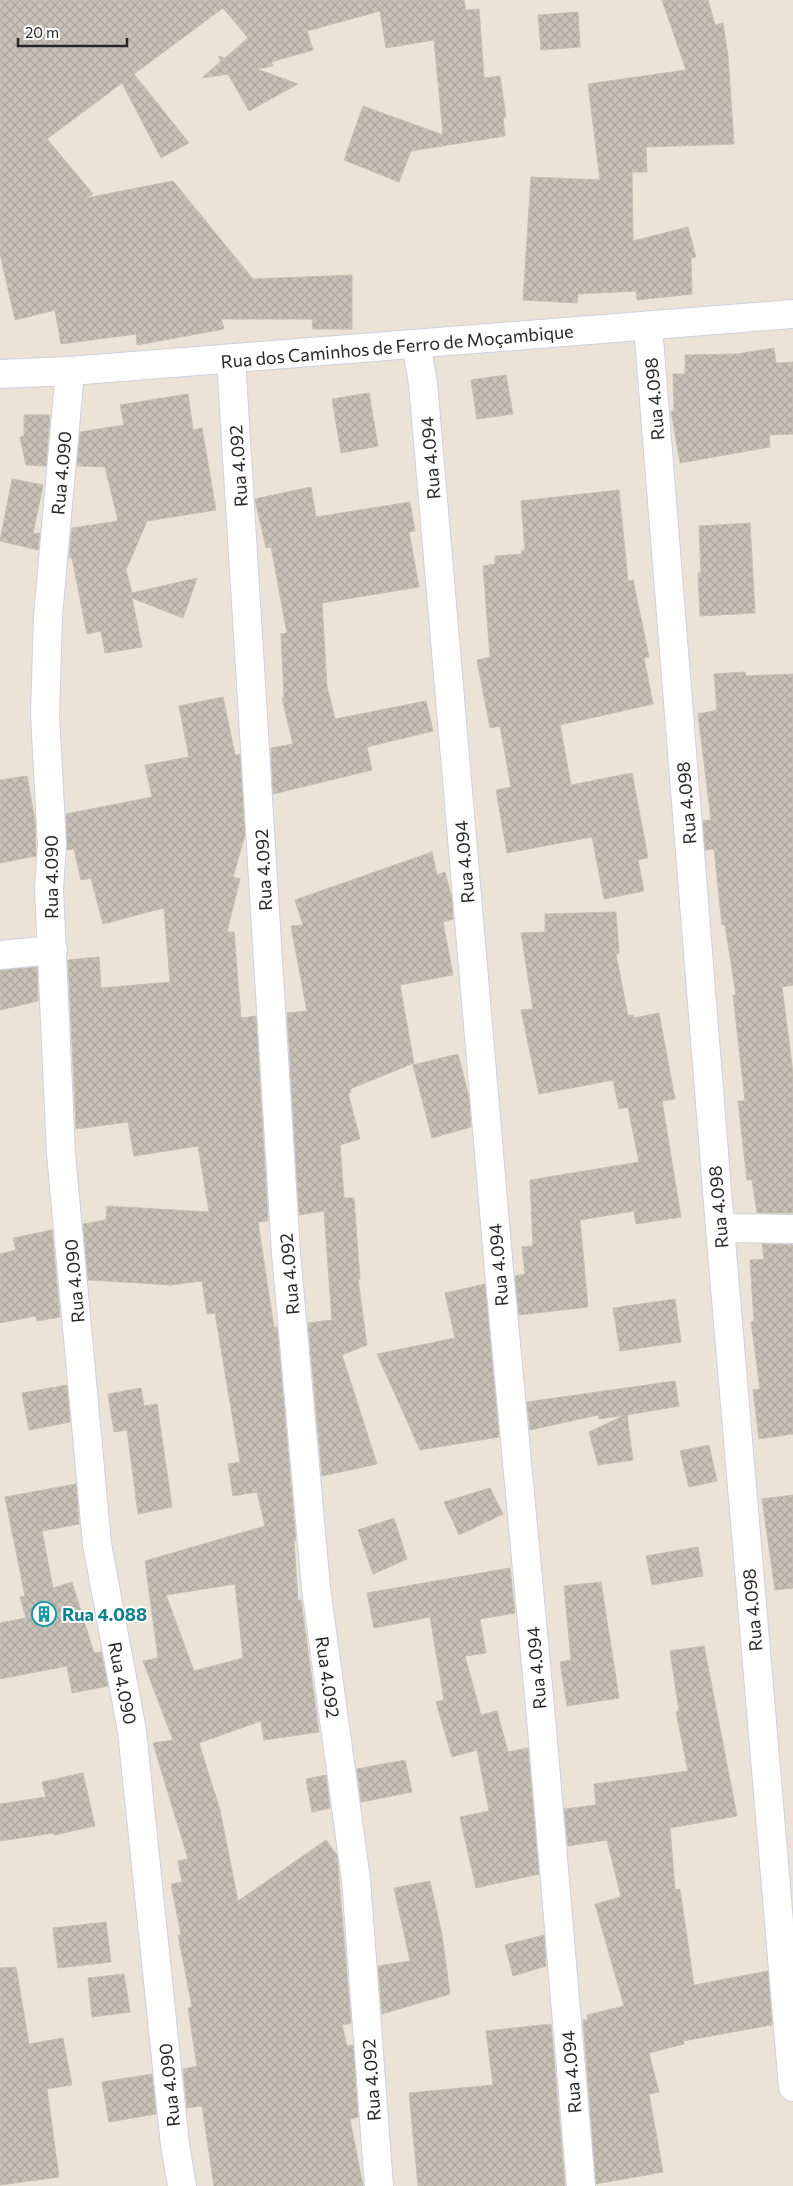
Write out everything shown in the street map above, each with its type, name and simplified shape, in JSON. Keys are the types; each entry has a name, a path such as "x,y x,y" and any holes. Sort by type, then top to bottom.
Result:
{"street":[{"name":"Rua dos Caminhos de Ferro de Moçambique","path":"0,374 70,372 793,314"},
{"name":"Rua 4.098","path":"648,326 720,1228 793,2087"},
{"name":"Rua 4.094","path":"416,344 424,383 498,1270 541,1718 580,2186"},
{"name":"Rua 4.092","path":"231,359 286,1253 316,1588 356,1880 379,2186"},
{"name":"Rua 4.090","path":"70,372 48,616 46,705 52,845 49,889 61,1154 97,1544 132,1731 175,2145 182,2186"},
{"path":"0,955 53,950"},
{"path":"720,1228 793,1229"}],"building":[{"path":"0,0 464,0 466,10 479,9 484,78 500,76 506,117 503,118 505,136 411,151 399,182 344,160 363,106 443,135 434,40 386,48 380,11 307,31 313,50 271,62 273,66 257,69 298,84 249,111 228,74 202,78 221,61 218,56 225,58 248,38 223,8 134,74 189,143 161,158 122,83 47,139 93,194 86,198 173,181 253,279 352,275 352,329 313,329 312,319 221,319 224,329 137,345 136,334 61,344 55,310 15,320 0,254"},
{"path":"662,0 708,0 715,25 723,23 728,56 734,144 646,147 647,172 632,172 633,241 688,227 696,257 691,258 692,294 637,300 636,291 578,294 577,303 523,300 531,177 600,180 588,84 686,70"},
{"path":"578,12 580,47 541,50 538,15"},
{"path":"774,348 776,363 793,362 793,434 769,435 770,447 680,463 671,411 674,411 673,374 685,374 685,355 737,354"},
{"path":"506,375 513,414 477,419 471,380"},
{"path":"369,393 378,446 341,453 332,399"},
{"path":"188,394 193,430 202,428 216,510 147,521 126,570 132,593 197,578 183,618 132,598 142,647 105,653 101,631 87,634 72,558 69,558 72,528 118,521 105,467 77,466 80,432 124,425 120,405"},
{"path":"24,415 50,415 46,466 26,465 20,437 24,436"},
{"path":"12,479 43,485 33,534 40,533 38,550 0,541"},
{"path":"311,487 316,517 410,502 415,531 409,532 419,587 322,603 327,686 335,719 426,701 433,731 367,747 372,770 273,794 271,748 293,744 282,698 284,697 281,634 287,633 271,547 266,548 255,499"},
{"path":"619,490 628,581 633,580 649,657 644,658 653,704 560,725 571,785 632,773 648,858 638,860 644,891 604,899 592,837 507,853 496,790 511,787 500,726 490,728 477,660 490,657 483,566 495,564 495,556 522,554 521,551 525,550 521,501"},
{"path":"750,523 755,613 700,616 698,573 701,572 699,526"},
{"path":"745,672 746,676 793,674 793,985 782,987 793,1073 793,1213 757,1213 752,1180 747,1180 738,1101 745,1101 733,995 736,995 725,925 722,925 714,849 705,850 703,821 711,820 698,714 717,710 714,674"},
{"path":"223,697 235,755 240,754 245,835 233,877 240,879 227,932 234,932 241,1018 256,1016 268,1221 258,1222 274,1328 277,1327 296,1541 294,1541 298,1600 301,1600 319,1732 264,1740 261,1721 199,1743 220,1810 238,1901 326,1840 337,1855 351,2023 342,2025 347,2046 353,2045 358,2117 350,2119 363,2186 214,2186 202,2106 187,2108 183,2069 197,2066 188,2008 192,2007 178,1935 181,1935 171,1884 182,1882 178,1861 188,1859 153,1743 173,1740 143,1661 158,1658 145,1561 265,1526 257,1492 233,1496 228,1464 240,1462 215,1313 207,1314 202,1281 171,1285 88,1280 83,1224 106,1220 107,1206 209,1212 198,1146 134,1156 128,1122 76,1129 68,960 99,957 101,988 170,982 164,908 103,924 91,878 81,880 74,849 67,850 66,814 152,797 145,765 189,757 179,706","holes":["235,1584 243,1658 194,1671 166,1595"]},
{"path":"27,776 35,820 36,856 0,863 0,780"},
{"path":"432,852 437,875 445,872 452,899 453,919 443,922 453,975 400,985 414,1063 350,1089 351,1093 348,1093 360,1139 340,1145 344,1198 354,1198 360,1279 358,1279 367,1345 342,1355 377,1464 322,1476 308,1323 332,1320 324,1211 299,1215 287,1013 307,1011 291,926 303,925 295,900"},
{"path":"616,912 619,953 616,954 628,1016 633,1015 634,1018 659,1013 675,1099 662,1101 681,1217 636,1224 634,1211 580,1220 588,1307 519,1315 515,1276 525,1274 522,1247 533,1246 530,1180 639,1162 628,1107 619,1109 613,1080 539,1094 521,1010 533,1009 521,933 545,932 545,914"},
{"path":"37,967 38,1001 0,1010 0,970"},
{"path":"458,1054 469,1098 471,1127 432,1138 413,1065"},
{"path":"52,1230 60,1317 37,1321 36,1316 0,1323 0,1254 16,1250 13,1238"},
{"path":"762,1244 793,1245 793,1434 759,1439 753,1390 760,1389 751,1322 754,1321 750,1260 764,1259"},
{"path":"485,1284 499,1437 420,1450 377,1354 455,1338 445,1293"},
{"path":"675,1299 681,1342 620,1351 613,1308"},
{"path":"675,1381 679,1406 627,1415 633,1460 598,1465 589,1432 625,1415 599,1419 598,1415 530,1430 527,1402"},
{"path":"67,1385 70,1422 29,1430 22,1393"},
{"path":"141,1388 144,1406 157,1404 172,1507 138,1514 127,1430 114,1432 108,1394"},
{"path":"709,1445 717,1481 689,1487 680,1451"},
{"path":"76,1484 79,1524 42,1531 53,1588 72,1582 94,1653 101,1652 108,1686 72,1693 67,1666 0,1679 0,1623 26,1618 20,1597 25,1596 5,1497"},
{"path":"490,1488 503,1514 459,1535 444,1502"},
{"path":"793,1495 793,1588 775,1590 762,1499"},
{"path":"394,1518 407,1559 373,1574 358,1530"},
{"path":"698,1547 703,1576 652,1585 646,1556"},
{"path":"510,1568 515,1613 480,1619 486,1653 465,1656 481,1715 497,1711 508,1752 528,1748 539,1874 476,1888 460,1817 489,1811 477,1750 452,1757 436,1702 444,1700 430,1617 374,1628 367,1593"},
{"path":"601,1582 619,1698 567,1706 560,1662 571,1660 564,1586"},
{"path":"704,1646 737,1816 670,1828 675,1890 680,1889 694,1985 768,1971 772,2025 683,2041 684,2044 649,2053 659,2092 649,2094 663,2172 596,2184 583,2020 588,2020 587,2015 624,2006 595,1904 621,1897 607,1840 568,1846 564,1809 596,1805 594,1784 688,1771 676,1712 679,1711 670,1651"},
{"path":"405,1760 412,1792 361,1802 357,1769"},
{"path":"83,1773 95,1826 54,1835 54,1833 0,1841 0,1804 46,1797 42,1782"},
{"path":"326,1775 330,1808 312,1812 306,1779"},
{"path":"430,1881 442,1935 450,1994 382,2014 378,1966 410,1961 394,1888"},
{"path":"106,1922 111,1962 58,1968 53,1928"},
{"path":"544,1935 546,1966 513,1976 505,1945"},
{"path":"16,1967 29,2044 63,2038 72,2085 47,2089 59,2177 0,2185 0,1968"},
{"path":"124,1974 130,2012 92,2017 88,1978"},
{"path":"551,2024 565,2186 418,2186 409,2093 493,2085 486,2031"},
{"path":"152,2074 156,2114 109,2122 102,2082"}],"place":[{"name":"Rua 4.088","path":"44,1614"}]}
